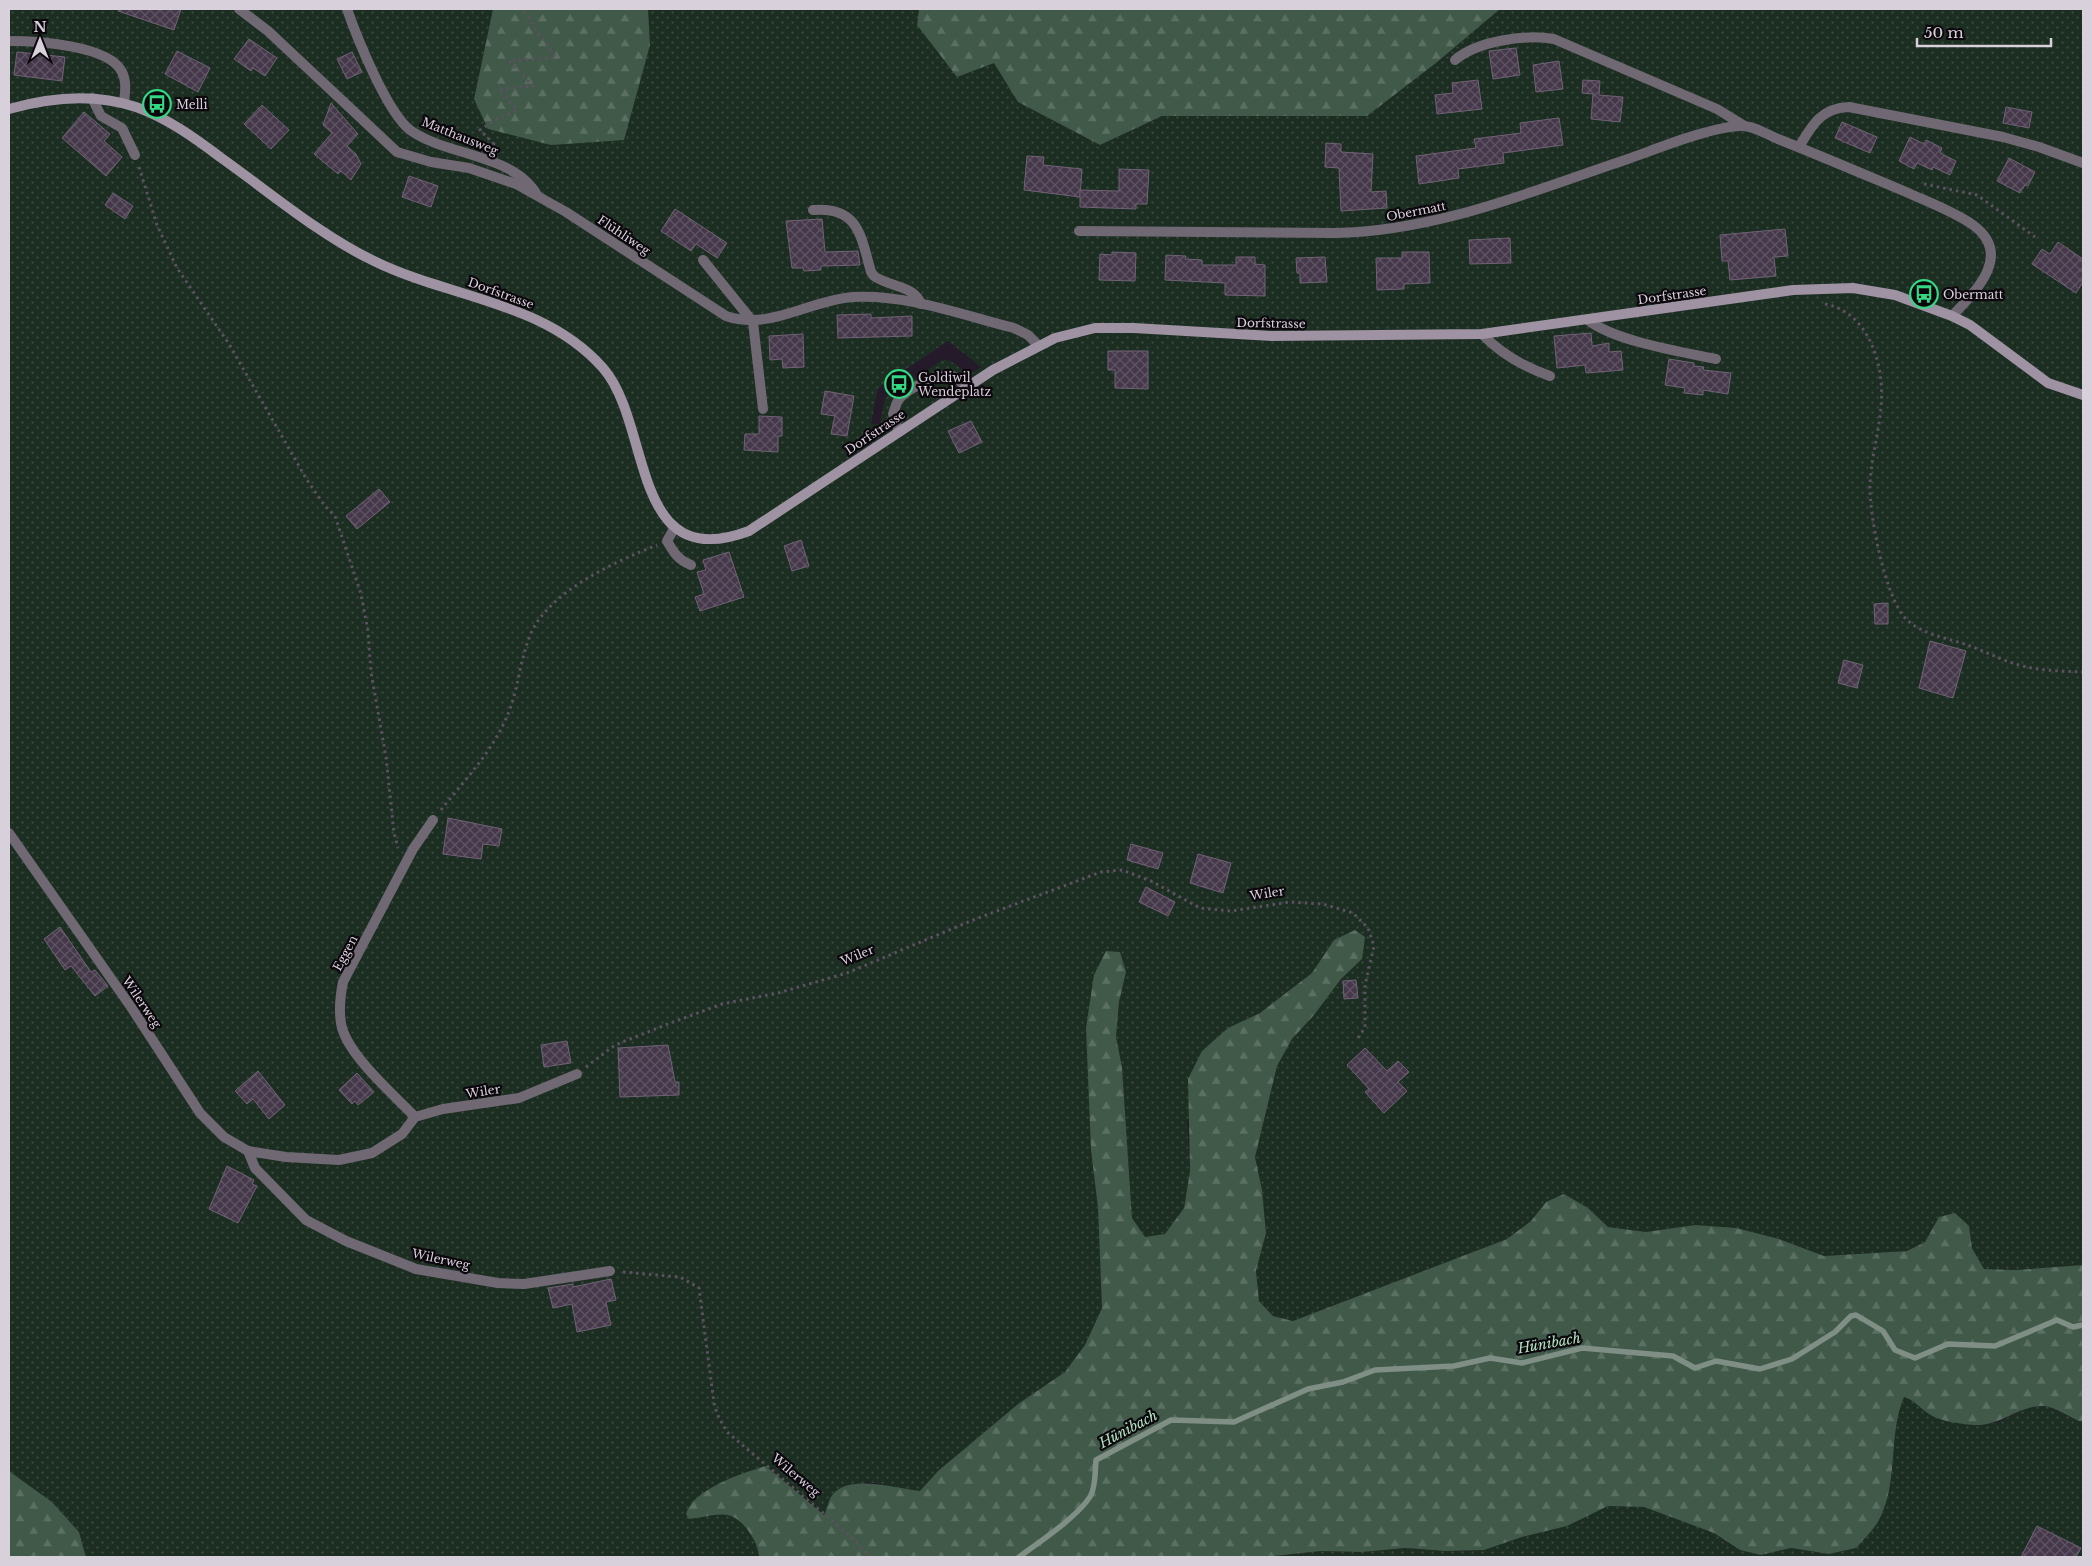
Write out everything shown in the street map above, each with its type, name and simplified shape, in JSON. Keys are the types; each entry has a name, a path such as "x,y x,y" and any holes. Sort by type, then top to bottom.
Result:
{"street":[{"name":"Flühliweg","path":"239,9 268,31 397,152 431,162 469,168 504,179 538,195 716,312 734,319 753,322 851,298 898,300 921,304 1014,328 1028,335 1038,345"},
{"name":"Matthausweg","path":"347,9 384,95 410,130 504,167 528,183 538,195"},
{"path":"1455,60 1476,46 1535,38 1554,39 1708,105 1743,125 1903,191 1969,222 1984,237 1989,248 1990,260 1984,282 1952,316"},
{"path":"9,41 49,42 69,46 109,59 117,65 125,78 124,103"},
{"path":"92,98 101,116 122,128 135,155"},
{"name":"Dorfstrasse","path":"9,109 50,99 92,98 124,103 158,117 186,134 323,230 373,261 538,320 578,345 603,368 622,399 630,419 649,490 661,512 675,527 694,536 728,537 749,531 993,370 1038,345 1075,332 1115,327 1272,336 1482,334 1792,290 1832,287 1895,294 1952,316 1970,325 2048,383 2083,395"},
{"path":"1800,147 1815,121 1822,115 1830,110 1849,107 2002,137 2039,147 2083,163"},
{"name":"Obermatt","path":"1079,230 1335,233 1364,232 1408,226 1467,214 1685,139 1743,125"},
{"path":"813,210 829,209 847,216 861,235 871,272 874,276 912,292 918,297 921,304"},
{"path":"703,260 753,322 763,409"},
{"path":"1588,320 1598,328 1623,336 1716,359"},
{"path":"1482,334 1495,348 1532,370 1550,376"},
{"path":"899,432 893,414 900,398 924,382 946,375 954,376 960,380 965,389"},
{"path":"675,527 668,541 674,554 682,562 691,565"},
{"name":"Eggen","path":"415,1117 360,1059 342,1028 339,1003 343,982 404,866 433,820"},
{"name":"Wilerweg","path":"9,834 131,1007 200,1113 224,1137 248,1151 255,1168 306,1220 346,1241 416,1269 498,1283 524,1284 610,1271"},
{"name":"Wiler","path":"415,1117 443,1109 518,1098 577,1074"},
{"path":"248,1151 286,1157 339,1160 372,1153 402,1134 415,1117"}],"path":[{"path":"485,144 494,144 480,130 495,120 517,110 499,89 533,86 509,61 556,58 522,9"},
{"path":"135,155 157,225 177,268 229,344 307,480 325,506 335,516 362,594 368,631 371,672 386,757 394,833 404,866"},
{"path":"1903,191 1920,184 1950,188 1977,195 2035,237"},
{"path":"1819,303 1838,306 1850,314 1864,331 1876,359 1882,404 1871,470 1870,499 1877,541 1899,610 1912,624 1922,630 1971,646 2011,663 2029,668 2083,672"},
{"path":"433,820 485,757 496,737 511,706 520,663 532,632 543,613 555,601 618,560 668,541"},
{"name":"Wiler","path":"577,1074 615,1044 668,1024 722,1004 778,993 847,973 973,920 1091,875 1100,872 1122,870 1151,881 1200,908 1231,911 1290,902 1323,904 1352,913 1368,928 1374,946 1364,985 1364,1027 1357,1040"},
{"name":"Wilerweg","path":"610,1271 680,1277 699,1288 714,1403 717,1414 727,1432 849,1535 870,1557"}],"green space":[{"path":"9,9 493,9 474,99 650,45 648,9 919,9 917,25 994,63 1018,102 1100,145 1162,116 1367,116 1436,63 1500,9 2083,9 2083,1265 2016,1270 1984,1269 1972,1248 1969,1226 1939,1217 1925,1242 1907,1251 1824,1256 1779,1239 1695,1225 1646,1232 1608,1227 1588,1208 1546,1202 1531,1221 1507,1239 1293,1321 1273,1316 1259,1301 1256,1271 1266,1233 1262,1190 1255,1157 1277,1066 1292,1039 1314,1015 1341,979 1362,959 1334,940 1312,973 1260,1013 1228,1028 1187,1122 1190,1171 1184,1208 1165,1235 1144,1237 1132,1218 1122,1067 1116,1037 1119,1002 1126,972 1120,952 1091,1150 1098,1208 1102,1308 1085,1345 1065,1372 1018,1404 938,1471 920,1492 868,1482 832,1496 825,1515 766,1466 699,1518 723,1514 735,1518 746,1527 758,1549 759,1557 86,1557 79,1532 52,1502 9,1471","holes":["948,341 981,367 969,375 952,362 944,359 885,398 880,424 871,424 878,388"]},
{"path":"493,9 648,9 650,45 624,140 551,145 488,129 474,99"},
{"path":"919,9 1500,9 1436,63 1367,116 1162,116 1100,145 1018,102 994,63 957,77 917,25"},
{"path":"1355,930 1365,937 1362,959 1341,979 1314,1015 1292,1039 1277,1066 1255,1157 1262,1190 1266,1233 1256,1271 1259,1301 1273,1316 1293,1321 1507,1239 1531,1221 1546,1202 1564,1194 1588,1208 1608,1227 1646,1232 1695,1225 1736,1228 1779,1239 1824,1256 1907,1251 1925,1242 1939,1217 1955,1213 1969,1226 1972,1248 1984,1269 2016,1270 2083,1265 2083,1421 2044,1406 2026,1409 1984,1424 1962,1424 1936,1418 1913,1401 1904,1397 1896,1426 1890,1488 1880,1518 1856,1548 1829,1554 1791,1548 1761,1555 1740,1550 1714,1533 1644,1507 1608,1506 1567,1526 1522,1537 1484,1550 1445,1551 1406,1548 1362,1552 1321,1551 1266,1557 759,1557 758,1549 752,1537 737,1519 731,1516 716,1515 689,1519 686,1514 691,1505 708,1490 732,1478 766,1466 824,1515 831,1497 838,1489 848,1485 886,1485 920,1491 938,1471 1018,1404 1065,1372 1085,1345 1102,1308 1098,1208 1091,1150 1086,1028 1094,975 1106,951 1120,952 1126,972 1119,1002 1116,1037 1122,1067 1132,1218 1145,1237 1165,1234 1184,1208 1190,1171 1188,1079 1202,1051 1228,1028 1260,1013 1312,973 1334,940"},
{"path":"1904,1397 1914,1400 1927,1413 1943,1419 1974,1425 1999,1422 2028,1407 2046,1406 2079,1421 2083,1421 2083,1557 1266,1557 1321,1551 1362,1552 1406,1548 1445,1551 1484,1550 1522,1537 1567,1526 1608,1506 1644,1507 1714,1533 1740,1550 1761,1555 1791,1548 1829,1554 1856,1548 1875,1526 1886,1504 1890,1489 1896,1426"},
{"path":"9,1471 52,1502 79,1532 86,1557 9,1557"}],"building":[{"path":"119,9 181,9 174,30 118,11"},
{"path":"249,39 277,58 265,76 253,68 251,71 234,59"},
{"path":"1516,48 1520,75 1493,79 1489,51"},
{"path":"177,51 210,68 198,92 165,74"},
{"path":"17,52 65,57 62,81 14,75"},
{"path":"352,52 362,72 347,79 337,59"},
{"path":"1559,61 1563,89 1536,92 1533,65"},
{"path":"1478,80 1482,109 1437,114 1435,95 1453,93 1452,83"},
{"path":"1583,80 1600,81 1599,95 1623,97 1620,122 1591,119 1593,94 1582,93"},
{"path":"331,103 358,134 347,146 356,154 361,164 351,180 341,171 338,174 314,154 332,133 323,125"},
{"path":"262,105 289,130 271,149 244,124"},
{"path":"2006,107 2032,112 2029,128 2003,123"},
{"path":"84,112 110,134 104,141 122,157 106,176 62,138"},
{"path":"1559,118 1563,145 1503,153 1504,163 1458,169 1459,178 1419,184 1416,156 1476,148 1474,139 1521,133 1520,123"},
{"path":"1842,122 1877,137 1870,153 1835,138"},
{"path":"1910,137 1924,144 1926,140 1942,148 1940,153 1956,161 1950,175 1933,167 1932,170 1917,163 1914,169 1899,161"},
{"path":"1326,143 1341,144 1341,152 1373,154 1371,192 1386,191 1387,208 1341,211 1339,168 1325,167"},
{"path":"1027,156 1044,157 1043,165 1082,169 1080,197 1024,190"},
{"path":"2009,158 2035,172 2028,186 2025,185 2020,193 1997,181"},
{"path":"1119,169 1149,170 1147,204 1136,204 1136,209 1080,207 1080,190 1119,191"},
{"path":"409,176 438,186 431,207 402,197"},
{"path":"113,193 133,206 125,219 105,205"},
{"path":"675,209 727,243 717,258 696,244 691,251 661,231"},
{"path":"822,219 825,252 858,251 860,265 821,266 821,270 804,271 803,268 792,268 786,221"},
{"path":"1785,229 1788,256 1774,257 1776,276 1730,280 1728,261 1722,261 1720,235"},
{"path":"1510,238 1511,263 1470,264 1469,240"},
{"path":"2058,242 2083,259 2083,282 2076,293 2032,264 2042,249 2050,254"},
{"path":"1112,252 1136,253 1135,281 1099,280 1100,254 1112,255"},
{"path":"1402,252 1429,252 1430,283 1404,284 1404,289 1377,290 1376,258 1402,258"},
{"path":"1166,255 1186,256 1185,259 1202,260 1202,265 1236,265 1236,257 1255,257 1255,264 1265,265 1265,296 1225,295 1225,283 1165,280"},
{"path":"1325,257 1327,282 1300,283 1300,273 1297,273 1296,258"},
{"path":"871,314 871,318 912,316 912,336 838,338 837,315"},
{"path":"1591,333 1592,346 1609,343 1609,352 1621,351 1623,370 1586,373 1585,365 1557,368 1554,336"},
{"path":"803,334 804,367 783,368 782,359 770,360 769,336"},
{"path":"1108,351 1148,351 1148,389 1115,388 1115,370 1108,370"},
{"path":"1669,359 1694,363 1694,366 1704,367 1703,370 1731,373 1728,394 1703,390 1703,395 1684,393 1685,388 1665,385"},
{"path":"825,391 854,396 847,436 831,434 835,416 821,414"},
{"path":"759,416 782,417 782,436 778,436 778,452 744,450 745,434 759,434"},
{"path":"971,421 982,442 959,453 948,431"},
{"path":"379,489 390,502 357,529 346,516"},
{"path":"801,540 809,566 792,571 784,546"},
{"path":"729,552 744,597 700,611 695,597 704,594 697,572 706,570 703,560"},
{"path":"1888,603 1888,624 1875,624 1874,604"},
{"path":"1930,641 1966,651 1953,698 1919,688"},
{"path":"1844,660 1863,665 1857,688 1838,683"},
{"path":"448,818 502,829 499,846 483,844 481,859 443,854"},
{"path":"1131,844 1163,853 1158,869 1127,860"},
{"path":"1198,854 1231,863 1223,893 1190,883"},
{"path":"1146,887 1175,902 1168,916 1139,902"},
{"path":"60,927 91,972 95,970 108,986 95,996 71,966 65,970 44,939"},
{"path":"1356,980 1358,998 1344,999 1343,981"},
{"path":"567,1041 571,1063 544,1067 541,1045"},
{"path":"668,1045 675,1082 679,1082 679,1095 620,1097 618,1048"},
{"path":"1365,1048 1387,1071 1398,1061 1409,1072 1398,1082 1407,1091 1384,1113 1365,1092 1369,1089 1347,1065"},
{"path":"258,1071 285,1105 269,1119 253,1099 247,1104 235,1091"},
{"path":"357,1073 374,1092 358,1105 355,1101 352,1104 339,1090"},
{"path":"227,1166 254,1180 252,1184 257,1186 238,1223 209,1209"},
{"path":"611,1279 616,1300 606,1302 611,1325 577,1332 572,1304 553,1308 548,1288 573,1284 573,1287"},
{"path":"2037,1526 2081,1548 2076,1557 2021,1557"}],"waterway":[{"name":"Hünibach","path":"1019,1557 1058,1529 1085,1503 1091,1495 1094,1486 1096,1460 1171,1420 1234,1422 1308,1389 1343,1382 1375,1370 1454,1366 1490,1358 1522,1363 1582,1348 1673,1356 1695,1368 1716,1361 1760,1369 1792,1359 1835,1332 1851,1316 1856,1315 1883,1331 1895,1350 1915,1358 1948,1344 1995,1346 2057,1320 2073,1327 2083,1325"}],"place":[{"name":"Melli","path":"157,104"},
{"name":"Obermatt","path":"1924,294"},
{"name":"Goldiwil Wendeplatz","path":"899,384"}]}
